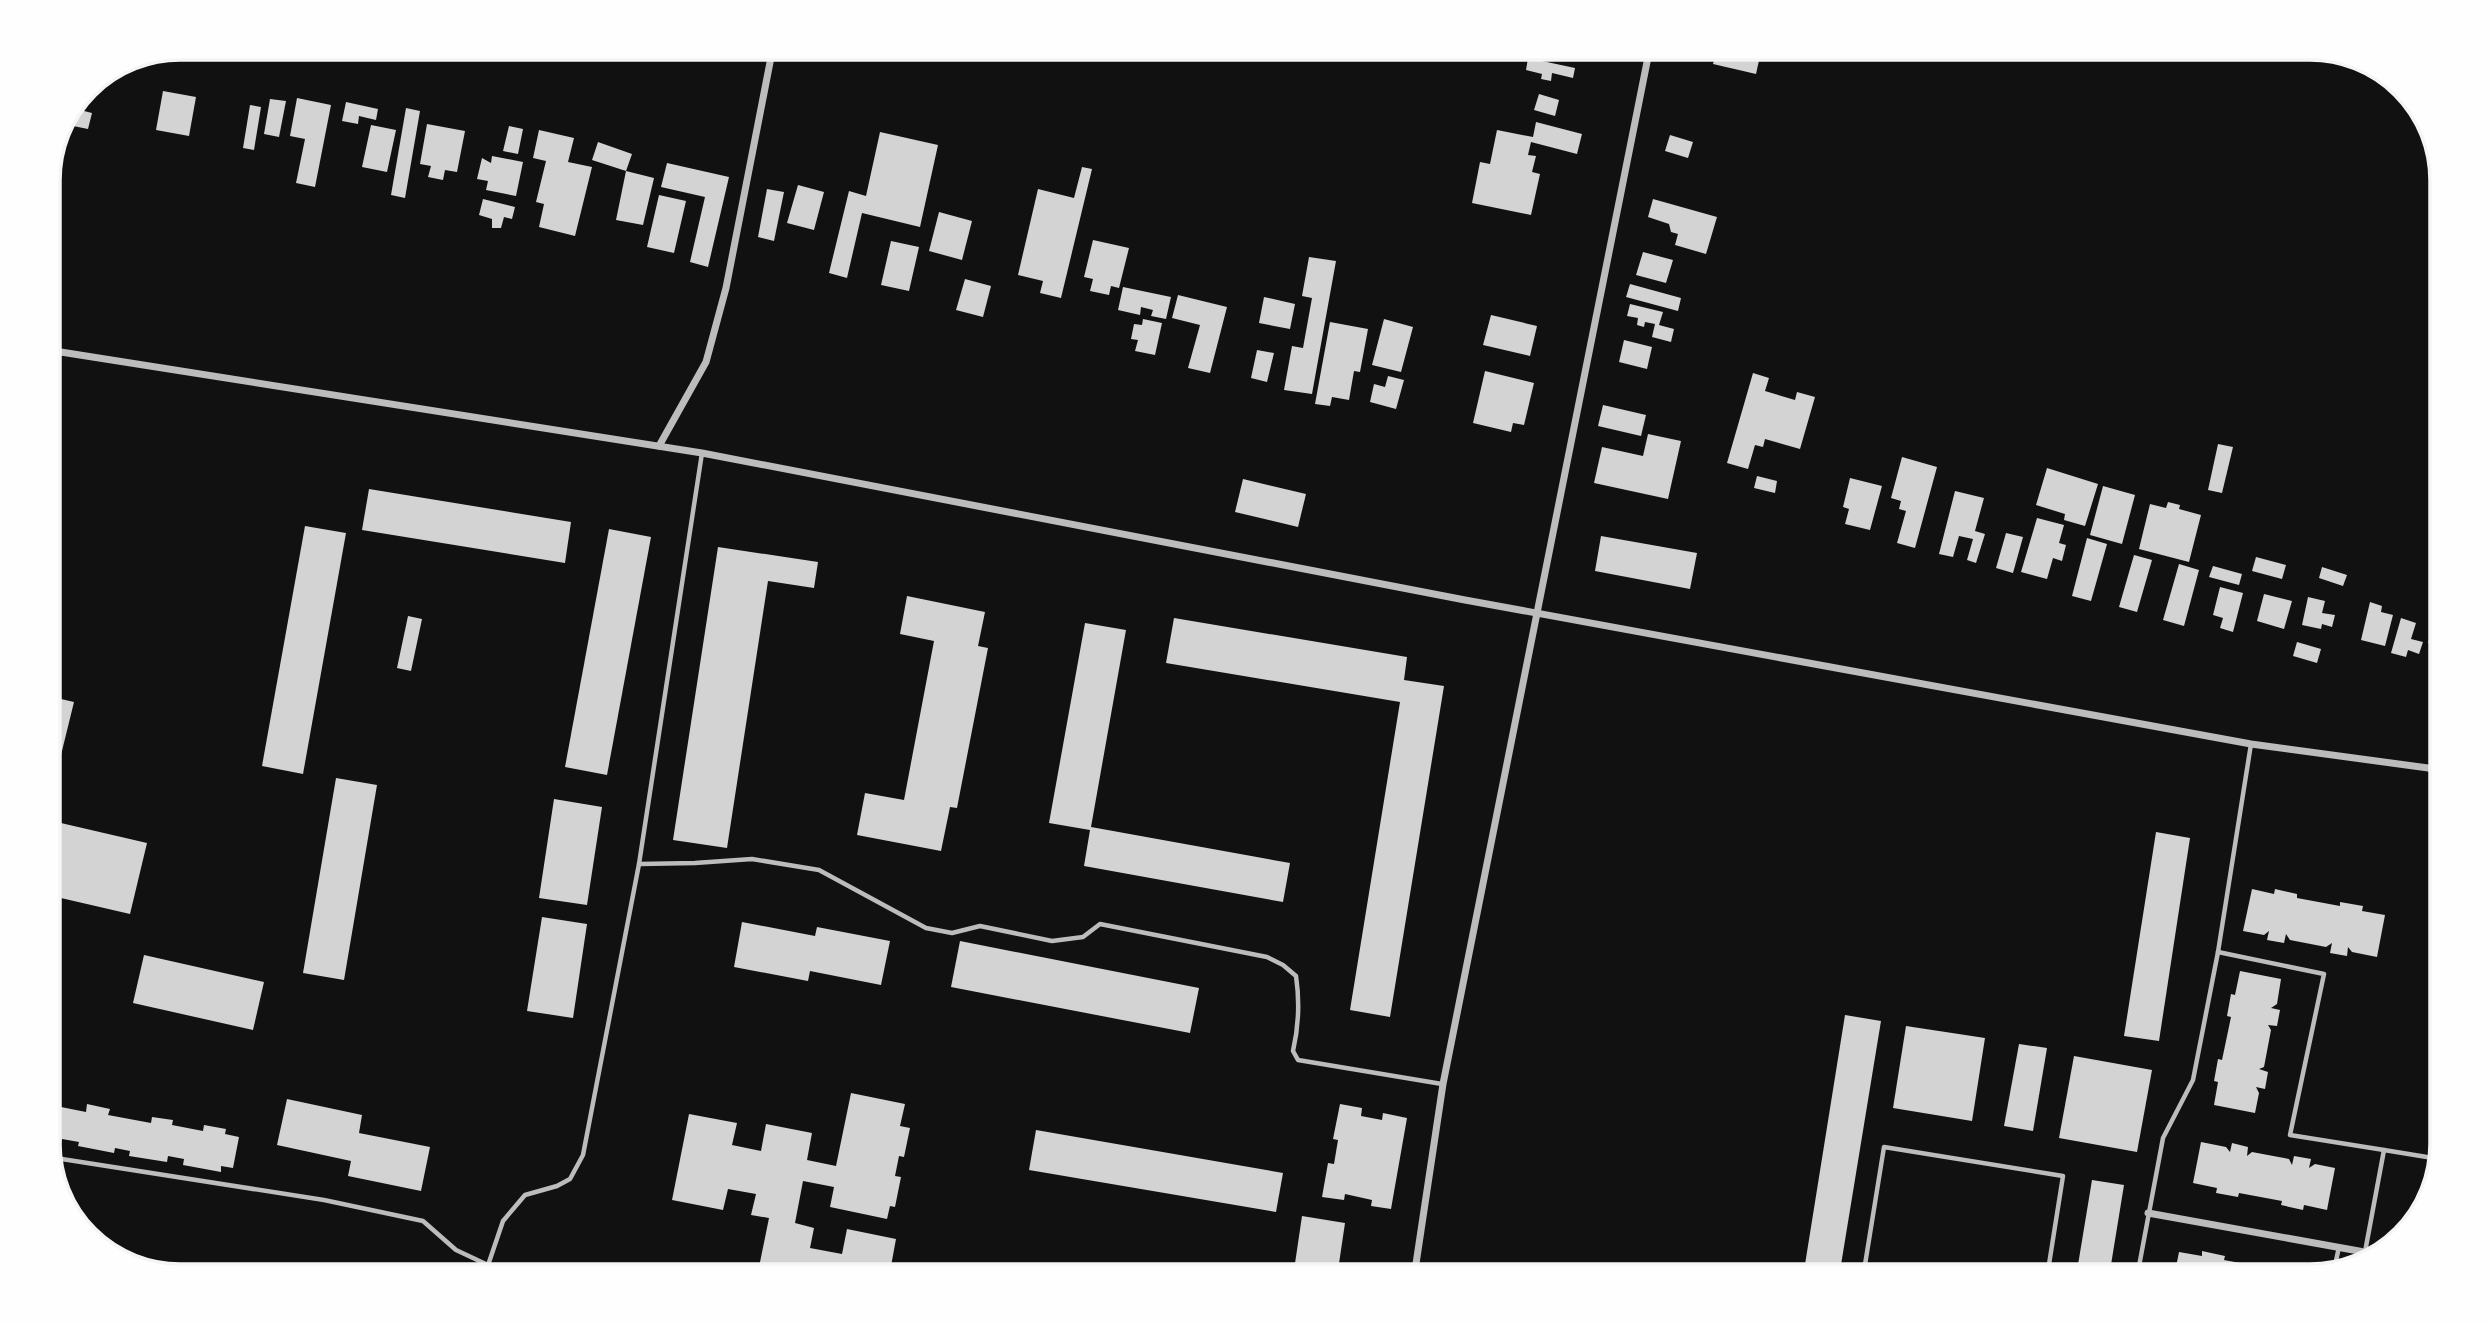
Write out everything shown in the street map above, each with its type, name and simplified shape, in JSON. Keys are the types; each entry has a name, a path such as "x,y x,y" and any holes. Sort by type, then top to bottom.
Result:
{"street":[{"path":"659,446 706,362 726,288 770,60"},
{"path":"1416,1264 1443,1084 1647,60"},
{"path":"60,352 702,453 1465,600 2251,744 2430,768"},
{"path":"2148,1213 2364,1252"}],"lane":[{"path":"488,1264 503,1221 526,1195 557,1186 570,1179 583,1155 639,864 702,453"},
{"path":"2139,1264 2163,1138 2193,1080 2218,952 2251,744"},
{"path":"639,864 752,859 819,870 926,928 952,933 980,926 1052,941 1083,937 1100,924 1267,957 1296,976 1300,1002 1293,1051 1298,1060 1443,1084"},
{"path":"2218,952 2324,974 2290,1135 2429,1157"},
{"path":"1865,1264 1884,1147 2063,1176 2049,1264"},
{"path":"2365,1251 2384,1150"},
{"path":"61,1159 324,1200 423,1221 456,1250 486,1264"},
{"path":"2336,1261 2339,1247"}],"building":[{"path":"1528,60 1575,68 1573,78 1552,73 1551,81 1541,79 1542,74 1526,70"},
{"path":"1714,60 1759,60 1756,74 1713,64"},
{"path":"163,91 196,97 189,136 156,130"},
{"path":"1539,94 1559,100 1555,116 1534,110"},
{"path":"297,98 331,105 315,187 296,183 305,139 290,136"},
{"path":"270,99 286,101 279,137 264,134"},
{"path":"346,102 378,109 376,120 359,116 358,124 342,121"},
{"path":"250,105 261,107 254,150 243,148"},
{"path":"406,108 420,111 405,198 391,195"},
{"path":"82,110 92,113 88,129 73,126"},
{"path":"1536,122 1582,134 1577,154 1531,142 1528,155 1536,156 1532,172 1540,174 1531,215 1472,203 1480,162 1490,164 1497,130 1533,137"},
{"path":"427,124 465,131 457,172 445,170 443,180 428,177 431,166 420,164"},
{"path":"371,125 396,130 387,172 362,167"},
{"path":"509,126 523,129 518,154 503,151"},
{"path":"539,130 574,138 568,162 592,167 575,236 539,227 544,204 536,202 546,161 533,158"},
{"path":"880,132 938,145 920,227 862,213 847,278 829,273 849,191 866,196"},
{"path":"1670,135 1693,142 1688,158 1665,151"},
{"path":"598,142 632,154 626,171 592,160"},
{"path":"492,156 523,162 516,196 486,190 488,181 477,179 482,158 491,163"},
{"path":"667,163 729,177 708,267 690,262 705,197 661,187"},
{"path":"1082,167 1092,169 1061,298 1040,293 1043,281 1018,275 1038,189 1074,198"},
{"path":"626,171 654,178 643,225 616,220"},
{"path":"798,185 824,192 814,230 787,223"},
{"path":"767,189 784,192 774,241 758,237"},
{"path":"659,195 686,201 674,253 647,247"},
{"path":"483,199 515,207 512,219 504,217 501,228 492,228 492,219 479,215"},
{"path":"1653,199 1717,217 1706,254 1675,245 1678,234 1671,232 1669,224 1648,217"},
{"path":"939,212 972,221 962,260 929,251"},
{"path":"1093,240 1129,248 1119,288 1111,286 1109,295 1090,291 1093,279 1084,277"},
{"path":"891,241 919,247 909,291 881,285"},
{"path":"1643,252 1673,260 1666,283 1636,275"},
{"path":"1309,257 1336,261 1312,394 1284,390 1292,346 1303,348 1312,298 1302,296"},
{"path":"965,279 991,286 983,317 956,310"},
{"path":"1630,284 1681,298 1678,311 1626,297"},
{"path":"1123,287 1171,297 1166,319 1151,316 1153,310 1141,307 1140,315 1118,310"},
{"path":"1178,295 1227,307 1210,373 1188,368 1200,325 1172,318"},
{"path":"1264,297 1295,304 1290,329 1259,323"},
{"path":"1630,304 1663,312 1659,325 1674,329 1671,342 1652,337 1655,324 1645,322 1644,327 1637,325 1638,318 1627,316"},
{"path":"1491,315 1537,326 1530,356 1483,345"},
{"path":"1143,319 1162,323 1155,355 1135,351 1138,340 1131,339 1134,324 1142,325"},
{"path":"1384,319 1413,327 1401,372 1372,365"},
{"path":"1330,322 1368,329 1360,372 1354,371 1349,400 1332,397 1330,406 1315,404"},
{"path":"1624,340 1652,347 1647,369 1619,362"},
{"path":"1257,350 1274,353 1267,382 1251,378"},
{"path":"1485,371 1534,383 1524,425 1513,423 1511,432 1473,423"},
{"path":"1753,373 1769,378 1765,391 1795,400 1797,392 1815,397 1800,449 1765,439 1763,447 1755,445 1748,469 1727,463"},
{"path":"1388,376 1404,380 1396,409 1370,402 1374,384 1385,387"},
{"path":"1603,405 1646,415 1641,436 1598,426"},
{"path":"1648,434 1681,441 1668,499 1594,483 1602,447 1643,456"},
{"path":"2218,444 2233,447 2222,493 2208,490"},
{"path":"1902,457 1937,467 1915,548 1897,543 1906,511 1899,509 1901,501 1891,498"},
{"path":"2047,468 2098,484 2085,526 2064,520 2065,514 2036,505"},
{"path":"1757,476 1777,481 1775,493 1754,488"},
{"path":"1850,478 1882,486 1870,530 1845,524 1849,509 1843,507"},
{"path":"1243,479 1306,494 1298,527 1235,512"},
{"path":"2103,486 2135,495 2122,544 2090,535"},
{"path":"369,489 571,522 565,563 362,530"},
{"path":"1955,491 1984,498 1975,531 1985,534 1976,563 1967,560 1973,539 1959,536 1953,557 1939,554"},
{"path":"2168,502 2180,505 2179,509 2201,515 2189,562 2139,549 2150,504 2166,508"},
{"path":"2037,518 2064,525 2059,543 2066,545 2062,561 2053,558 2047,579 2021,572"},
{"path":"305,526 346,533 303,774 262,766"},
{"path":"609,529 651,537 607,775 565,767"},
{"path":"2006,533 2023,537 2013,573 1996,568"},
{"path":"1601,536 1697,553 1690,589 1595,571"},
{"path":"2087,538 2107,544 2091,601 2072,596"},
{"path":"718,547 818,562 814,588 768,581 727,848 673,840"},
{"path":"2134,555 2152,560 2137,612 2119,607"},
{"path":"2256,557 2286,565 2282,579 2252,571"},
{"path":"2179,564 2199,570 2184,626 2163,620"},
{"path":"2213,566 2242,574 2239,585 2209,577"},
{"path":"2322,567 2347,575 2343,586 2319,578"},
{"path":"2220,587 2243,593 2233,632 2220,628 2223,618 2213,615"},
{"path":"2264,594 2292,601 2284,629 2257,621"},
{"path":"907,596 985,612 978,646 988,648 957,808 950,807 941,851 857,835 865,793 904,800 934,641 900,634"},
{"path":"2308,597 2325,601 2322,613 2335,615 2332,627 2322,624 2321,629 2302,625"},
{"path":"2370,602 2382,606 2381,612 2393,615 2385,646 2361,640"},
{"path":"408,616 422,619 411,671 397,668"},
{"path":"1174,618 1407,657 1404,680 1444,686 1390,1017 1350,1010 1400,702 1166,663"},
{"path":"2401,618 2416,623 2411,639 2423,642 2419,654 2408,650 2406,657 2391,653"},
{"path":"1085,623 1126,630 1091,827 1290,863 1283,902 1084,866 1090,830 1049,823"},
{"path":"2297,642 2321,649 2317,663 2293,656"},
{"path":"60,699 74,702 60,755"},
{"path":"336,778 377,785 344,980 303,973"},
{"path":"554,799 602,807 587,905 539,898"},
{"path":"60,823 147,843 130,914 60,898"},
{"path":"2156,832 2190,838 2159,1041 2124,1036"},
{"path":"2252,889 2274,894 2275,889 2297,894 2297,898 2340,906 2340,902 2363,906 2362,911 2385,915 2377,957 2352,952 2348,947 2347,956 2330,953 2332,943 2326,947 2290,940 2286,934 2284,943 2267,940 2269,931 2264,935 2243,931"},
{"path":"542,917 587,924 573,1018 527,1011"},
{"path":"742,922 815,936 817,927 890,941 881,985 810,971 808,981 734,967"},
{"path":"960,941 1199,988 1190,1033 951,987"},
{"path":"144,955 264,982 253,1030 133,1003"},
{"path":"2240,971 2281,979 2277,1004 2271,1008 2280,1010 2277,1026 2268,1025 2271,1030 2264,1067 2259,1069 2268,1072 2265,1089 2256,1087 2259,1093 2255,1113 2214,1105 2218,1059 2222,1060 2231,1017 2227,1016 2231,994 2235,995"},
{"path":"1845,1015 1881,1021 1841,1264 1805,1264"},
{"path":"1906,1026 1985,1038 1972,1121 1893,1108"},
{"path":"2019,1044 2047,1048 2033,1131 2004,1126"},
{"path":"2074,1056 2152,1070 2137,1152 2059,1138"},
{"path":"851,1093 905,1104 900,1126 910,1128 904,1157 899,1156 895,1176 901,1177 895,1207 890,1206 887,1219 830,1207 834,1187 803,1181 795,1223 814,1228 810,1248 842,1254 847,1229 896,1239 891,1264 760,1264 769,1218 751,1215 756,1194 728,1189 723,1210 672,1200 689,1114 737,1123 732,1145 761,1151 766,1124 812,1133 807,1160 836,1166"},
{"path":"287,1099 362,1115 359,1133 430,1147 421,1191 348,1176 351,1161 277,1145"},
{"path":"87,1104 110,1109 108,1115 151,1123 152,1117 173,1120 172,1125 203,1131 204,1125 226,1129 225,1134 239,1137 233,1168 221,1166 221,1172 183,1165 184,1159 168,1156 167,1162 129,1156 130,1151 115,1148 114,1153 78,1146 79,1142 62,1139 61,1144 60,1107 86,1112"},
{"path":"1340,1104 1362,1108 1361,1116 1382,1120 1383,1113 1407,1118 1391,1209 1371,1206 1372,1200 1345,1194 1344,1200 1322,1197 1328,1163 1334,1164 1338,1140 1333,1139"},
{"path":"1036,1130 1283,1173 1276,1212 1029,1170"},
{"path":"2201,1142 2226,1147 2230,1152 2232,1143 2248,1147 2247,1156 2252,1152 2289,1159 2292,1165 2294,1156 2311,1159 2309,1168 2315,1164 2335,1168 2327,1210 2304,1205 2303,1210 2281,1205 2282,1201 2239,1193 2238,1197 2216,1193 2217,1188 2193,1183"},
{"path":"2092,1180 2124,1185 2111,1264 2078,1264"},
{"path":"1302,1216 1345,1223 1339,1264 1295,1264"},
{"path":"2202,1251 2225,1256 2224,1260 2246,1264 2177,1264 2179,1252 2202,1256"}]}
